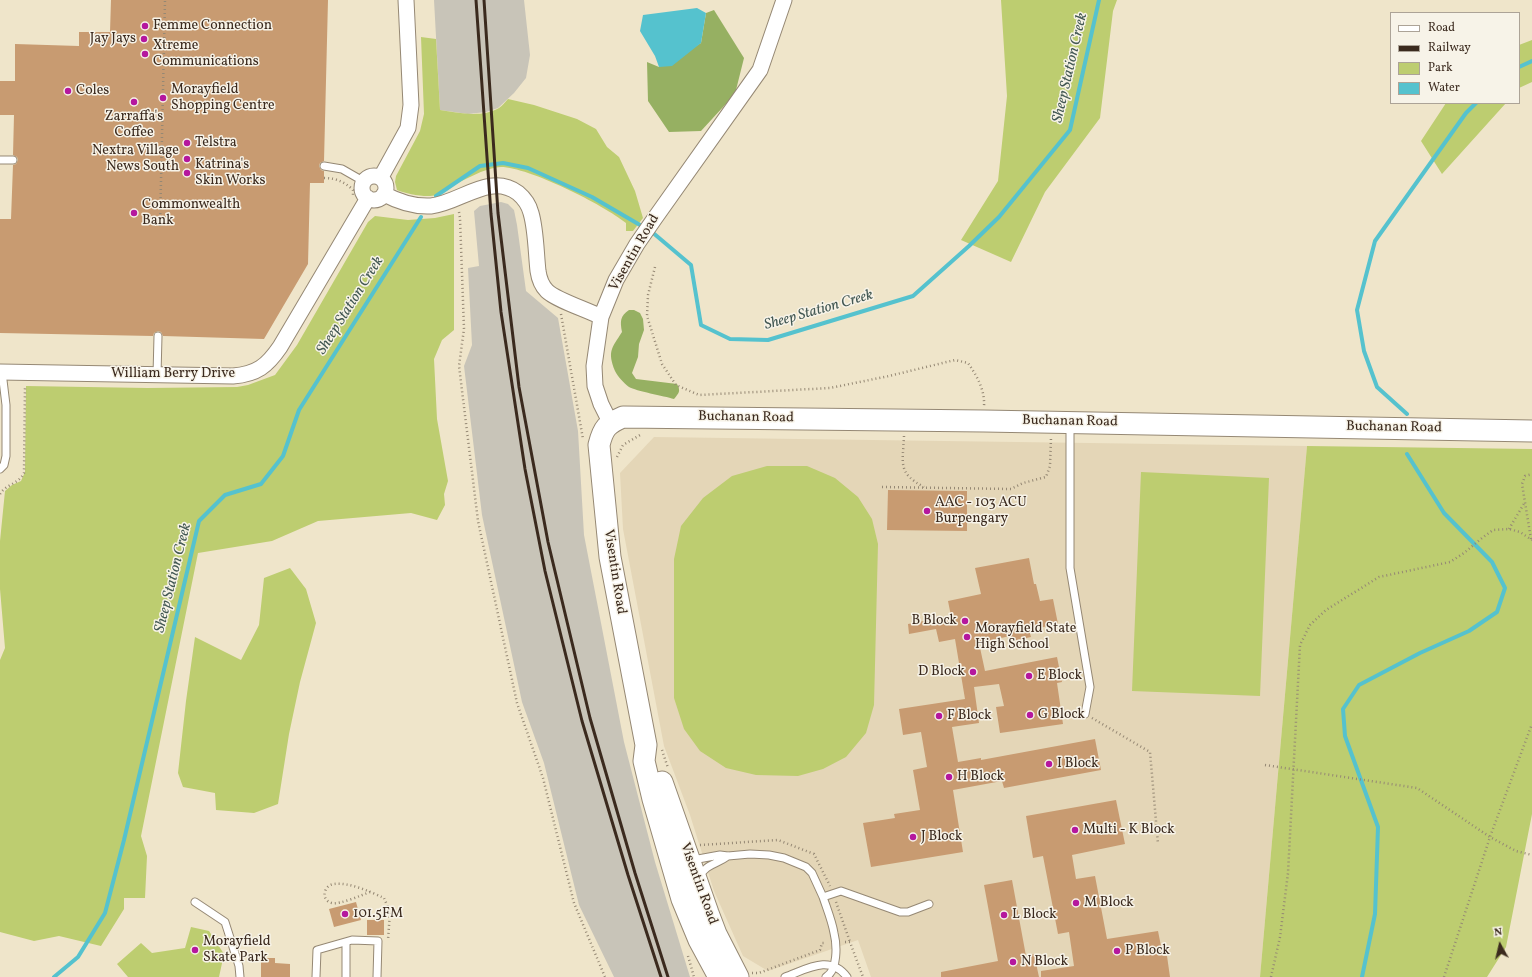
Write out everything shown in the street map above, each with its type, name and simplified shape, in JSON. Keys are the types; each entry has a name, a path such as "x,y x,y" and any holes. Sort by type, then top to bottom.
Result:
{"main road":[{"name":"Buchanan Road","path":"610,422 623,417 984,421 1070,430 1532,431"},
{"name":"Visentin Road","path":"610,422 602,432 599,445 610,557 653,745 654,759 693,858 696,881 716,934 743,975"},
{"name":"Visentin Road","path":"653,745 644,761 675,877 690,920 719,977"}],"street":[{"path":"381,177 408,128 411,105 406,0"},
{"name":"Visentin Road","path":"610,422 601,404 595,386 594,366 601,317 616,280 637,244 760,70 784,0"},
{"path":"373,175 381,177 386,183 386,191 378,199 371,200 364,196 361,189 363,181 373,175"},
{"path":"384,194 404,203 417,206 430,206 450,201 474,190 489,186 499,186 512,190 524,199 531,213 538,271 544,288 557,297 601,317"},
{"name":"William Berry Drive","path":"0,373 242,375 256,371 267,363 280,347 368,198"}],"lane":[{"path":"0,160 13,160"},
{"path":"324,166 342,169 363,181"},
{"path":"157,375 158,336"},
{"path":"0,373 6,405 6,456 4,465 0,469"},
{"path":"1070,430 1070,568 1090,687 1085,714"},
{"path":"693,858 720,855 769,855 784,858 806,867 812,873 823,897 834,933 834,965 829,975 826,977"},
{"path":"696,881 706,867 722,861 728,856"},
{"path":"823,897 841,891 900,912 908,912 930,904"},
{"path":"195,902 225,922 239,966 240,977"},
{"path":"316,977 317,950 352,940 378,941 377,977"},
{"path":"346,942 346,977"},
{"path":"785,977 825,964 834,965 844,972 847,977"}],"path":[{"path":"160,226 164,0"},
{"path":"324,178 336,179 348,185 353,190 353,202"},
{"path":"458,210 460,218 464,329 459,366 478,521 518,703 543,778 574,903 605,977"},
{"path":"655,267 648,295 647,316 662,364 676,385 699,395 830,388 955,360 968,362 979,379 984,401 984,421"},
{"path":"557,311 562,315 582,432 583,447"},
{"path":"0,494 22,478 24,473 25,383"},
{"path":"1043,438 1051,438 1070,430"},
{"path":"615,463 623,445 639,435 646,434"},
{"path":"911,436 904,436 904,470 914,482 924,487"},
{"path":"882,487 1011,489 1023,483 1046,477 1050,470 1051,438"},
{"path":"1532,474 1525,476 1522,484 1532,540"},
{"path":"1509,530 1525,502"},
{"path":"1271,977 1280,937 1288,873 1300,644 1310,625 1326,610 1379,576 1450,562 1494,530 1520,532 1532,540"},
{"path":"1085,714 1150,752 1158,844"},
{"path":"1444,977 1490,837 1532,724"},
{"path":"653,745 670,774"},
{"path":"1265,765 1417,788 1490,837 1516,851 1532,855"},
{"path":"693,858 694,845 778,840 814,854 828,879 834,894 863,977"},
{"path":"370,892 336,903 329,902 325,895 326,887 333,884 345,885 370,892 384,898 390,912 388,939 386,941 378,941"},
{"path":"743,975 759,973 820,950 822,943 850,942"},
{"path":"686,949 694,977"}],"shaded area":[{"path":"434,0 524,0 530,55 526,78 514,93 498,108 486,112 468,114 440,110"},
{"path":"501,202 508,204 514,210 526,291 558,318 578,431 584,535 624,742 655,862 690,977 614,977 579,905 544,763 522,702 482,515 464,366 472,345 468,268 479,266 474,211 480,206"},
{"name":"Morayfield State High School","path":"654,437 1307,446 1260,977 871,977 858,940 768,971 743,956 714,891 690,815 664,746 623,529 620,473"}],"green space":[{"path":"1001,0 1117,0 1113,11 1100,118 1045,192 1011,262 961,240 998,181 1007,96"},
{"path":"714,10 744,58 735,94 701,131 669,132 648,101 647,62 659,67 701,43 706,13"},
{"path":"421,37 436,39 440,110 470,114 485,113 499,108 508,99 534,105 577,119 596,129 607,147 619,157 635,191 643,218 633,231 626,231 626,223 584,197 547,180 513,169 501,167 488,169 439,194 432,196 417,195 397,190 395,182 396,176 420,131 424,114"},
{"path":"1532,40 1532,82 1520,88 1520,45"},
{"path":"1445,104 1505,104 1442,174 1421,141"},
{"path":"454,214 454,330 442,340 434,359 437,419 448,481 444,494 445,505 437,520 411,513 318,521 272,541 198,553 141,836 147,856 145,898 124,898 124,909 101,946 59,936 34,941 0,932 0,660 5,648 0,589 0,541 5,491 12,485 21,481 25,472 26,386 148,388 237,387 248,385 275,375 297,345 368,222 375,216 408,220 435,218"},
{"path":"629,310 634,310 640,313 643,319 644,330 639,344 638,357 632,373 636,379 677,384 679,392 674,399 629,387 621,380 615,371 611,354 613,346 622,332 622,317"},
{"path":"1307,446 1532,449 1532,814 1506,947 1487,977 1260,977"},
{"path":"767,466 807,466 835,478 858,497 872,519 878,544 874,705 866,733 846,757 823,769 798,776 756,775 726,768 700,751 684,729 674,698 674,559 681,526 703,498 732,476"},
{"path":"1141,472 1269,478 1260,696 1132,691"},
{"path":"290,568 306,589 316,623 300,682 289,734 278,804 254,813 216,810 215,793 183,787 178,773 195,637 241,660 259,625 264,578"},
{"name":"Morayfield Skate Park","path":"191,927 209,931 224,954 219,977 128,977 117,964 141,943 152,953 185,948"}],"water":[{"path":"697,8 706,13 701,43 672,66 659,67 655,56 640,31 643,15"}],"building":[{"name":"Morayfield Shopping Centre","path":"111,0 328,0 324,161 320,163 319,166 321,170 324,171 324,183 310,183 308,264 264,339 163,336 161,332 158,331 154,333 153,336 0,333 0,219 11,219 13,165 16,164 18,160 17,157 13,155 14,115 0,115 0,81 15,81 15,44 79,46 79,32 110,32"},
{"name":"AAC - 103 ACU Burpengary","path":"888,490 967,491 967,531 887,530"},
{"path":"1029,558 1034,584 1036,584 1040,601 1053,599 1058,624 1029,630 1031,637 1012,641 1010,636 979,643 985,671 1057,657 1062,682 1057,683 1063,724 1000,733 996,707 1004,706 999,684 974,687 979,723 952,727 958,762 981,758 981,760 1095,739 1101,770 1004,788 1002,781 953,790 963,852 871,867 863,823 895,818 894,814 920,810 913,770 927,767 921,732 903,735 899,709 965,699 955,639 939,642 936,629 909,634 908,624 951,616 948,601 981,594 975,568"},
{"path":"1116,800 1125,844 1072,855 1076,879 1095,876 1107,939 1158,931 1163,956 1167,956 1170,977 1041,977 1041,971 1074,966 1069,932 1058,934 1043,856 1033,858 1026,816"},
{"path":"1012,880 1026,956 1034,954 1039,977 941,977 941,972 998,961 984,885"},
{"name":"101.5FM","path":"356,902 361,920 334,927 329,909"},
{"path":"367,920 384,920 384,935 367,935"},
{"path":"261,958 275,958 275,963 290,964 290,977 261,977"}],"waterway":[{"name":"Sheep Station Creek","path":"436,196 480,166 503,163 528,168 592,197 652,232 691,265 701,325 730,339 768,340 913,296 999,217 1070,130 1099,0"},
{"path":"1520,67 1532,61"},
{"path":"1407,414 1377,387 1364,351 1357,310 1375,241 1466,113 1475,104"},
{"name":"Sheep Station Creek","path":"54,977 78,957 105,913 124,840 199,521 225,495 261,484 283,456 299,410 421,217"},
{"path":"1362,977 1375,914 1378,827 1345,736 1343,709 1359,685 1420,653 1469,631 1497,612 1505,588 1492,562 1444,513 1407,454"}],"railway":[{"path":"476,0 491,214 501,312 525,469 545,571 582,721 628,875 661,977"},
{"path":"484,0 498,213 519,387 548,542 590,718 635,873 668,977"}],"place":[{"name":"Femme Connection","path":"145,26"},
{"name":"Jay Jays","path":"144,39"},
{"name":"Xtreme Communications","path":"145,54"},
{"name":"Coles","path":"68,91"},
{"name":"Morayfield Shopping Centre","path":"163,98"},
{"name":"Zarraffa's Coffee","path":"134,102"},
{"name":"Telstra","path":"187,143"},
{"name":"Nextra Village News South","path":"187,159"},
{"name":"Katrina's Skin Works","path":"187,173"},
{"name":"Commonwealth Bank","path":"134,213"},
{"name":"AAC - 103 ACU Burpengary","path":"927,511"},
{"name":"B Block","path":"965,621"},
{"name":"Morayfield State High School","path":"967,637"},
{"name":"D Block","path":"973,672"},
{"name":"E Block","path":"1029,676"},
{"name":"G Block","path":"1030,715"},
{"name":"F Block","path":"939,716"},
{"name":"I Block","path":"1049,764"},
{"name":"H Block","path":"949,777"},
{"name":"Multi - K Block","path":"1075,830"},
{"name":"J Block","path":"913,837"},
{"name":"M Block","path":"1076,903"},
{"name":"101.5FM","path":"345,914"},
{"name":"L Block","path":"1004,915"},
{"name":"Morayfield Skate Park","path":"195,950"},
{"name":"P Block","path":"1117,951"},
{"name":"N Block","path":"1013,962"}]}
